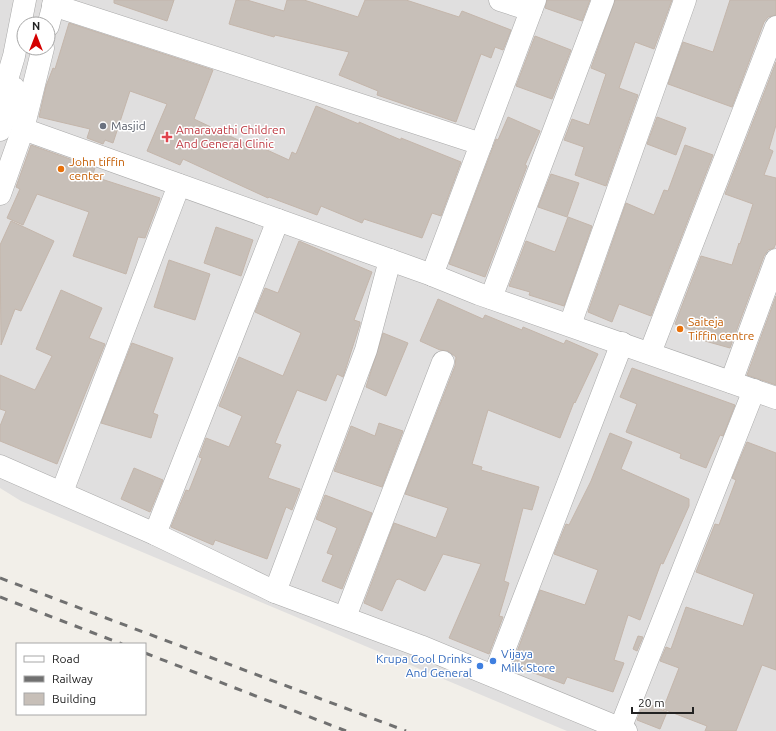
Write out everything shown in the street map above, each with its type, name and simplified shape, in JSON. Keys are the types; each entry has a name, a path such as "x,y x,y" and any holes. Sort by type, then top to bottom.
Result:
{"street":[{"path":"0,62 25,0"},
{"path":"0,103 14,56 25,0"},
{"path":"432,275 533,5 500,0"},
{"path":"491,298 603,0"},
{"path":"570,325 685,0"},
{"path":"54,2 481,144"},
{"path":"47,16 54,2"},
{"path":"50,16 54,2"},
{"path":"650,352 776,27"},
{"path":"0,130 25,56"},
{"path":"0,194 23,129 41,56"},
{"path":"23,129 432,275 491,298 650,352 776,398"},
{"path":"62,492 179,185"},
{"path":"155,534 278,220"},
{"path":"275,592 366,350 390,260"},
{"path":"730,382 776,260"},
{"path":"494,676 622,343"},
{"path":"345,617 443,362"},
{"path":"0,466 155,534 275,592 345,617 494,676 623,730 754,390"}],"shaded area":[{"path":"0,0 776,0 776,731 567,731 21,501 0,488"}],"building":[{"path":"114,0 174,0 167,21 114,3"},
{"path":"236,0 247,0 284,11 287,0 304,0 358,17 365,0 406,0 459,17 462,11 511,30 503,50 495,47 491,58 481,54 456,122 377,95 378,91 339,75 349,52 275,35 274,37 229,24"},
{"path":"547,0 590,0 582,21 545,8"},
{"path":"615,0 672,0 654,49 635,42 619,88 638,95 606,186 575,175 584,147 564,140 572,119 589,125 606,74 591,68"},
{"path":"730,0 776,0 776,15 768,17 764,22 732,107 668,84 683,42 713,52"},
{"path":"69,23 213,70 194,119 255,148 256,145 289,160 292,152 296,154 316,106 359,124 359,122 401,140 401,138 461,162 441,216 432,213 422,238 364,219 362,223 321,206 317,215 269,197 268,198 183,159 180,165 147,151 167,104 130,91 113,143 105,140 103,144 87,138 90,129 39,117 46,86 53,68 55,69"},
{"path":"535,36 571,50 552,99 516,86"},
{"path":"776,62 776,125 769,149 773,151 764,175 776,178 776,243 774,248 768,250 764,256 730,348 705,341 707,336 675,324 701,256 732,265 753,204 725,194"},
{"path":"508,117 540,131 525,165 527,166 485,277 449,264 496,139 498,140"},
{"path":"657,117 686,128 676,155 647,144"},
{"path":"31,145 95,168 92,176 160,198 145,238 138,237 126,274 73,256 89,212 37,194 23,225 7,218 20,189 16,187"},
{"path":"685,145 713,155 651,316 619,304 612,322 588,312 626,203 654,215 664,190 668,191"},
{"path":"551,174 579,183 567,217 538,207"},
{"path":"568,217 592,226 564,306 529,295 530,292 509,286 526,241 555,252"},
{"path":"11,221 54,241 21,311 15,309 1,345 0,245"},
{"path":"216,227 253,240 241,276 204,263"},
{"path":"299,241 372,272 354,320 360,322 360,324 343,377 337,374 326,401 297,390 275,443 281,445 268,478 300,489 292,510 286,507 267,559 215,540 213,545 171,527 186,490 189,491 202,458 199,457 206,438 229,447 242,416 219,406 239,357 283,376 301,333 255,312 265,288 278,293"},
{"path":"169,260 210,274 195,320 154,307"},
{"path":"61,290 102,308 89,338 105,344 57,464 0,441 0,426 6,411 0,409 0,375 35,390 52,356 36,349"},
{"path":"776,296 776,385 747,375"},
{"path":"438,299 483,319 485,315 522,330 523,327 564,344 566,340 598,354 575,403 574,402 560,438 488,410 472,464 482,467 481,470 539,487 532,510 523,508 504,581 509,583 499,616 503,617 489,654 449,638 481,564 443,554 425,591 399,579 396,580 382,611 364,603 394,523 436,538 448,508 405,494 455,366 456,357 448,351 440,350 420,341"},
{"path":"383,333 408,343 386,396 366,387"},
{"path":"132,343 173,358 153,413 158,415 151,438 101,423"},
{"path":"632,368 735,405 723,436 720,435 706,468 680,458 681,454 626,432 637,404 620,397"},
{"path":"379,423 403,431 382,487 334,471 351,426 375,436"},
{"path":"610,433 632,442 621,469 689,499 689,506 663,564 661,563 640,620 628,615 614,660 624,663 613,692 567,677 564,684 512,665 540,590 585,605 598,570 554,554 566,524 569,525 591,481"},
{"path":"747,442 776,453 776,670 762,665 736,731 705,731 707,726 663,709 679,668 660,661 666,647 671,649 686,607 743,626 754,594 696,572 715,524 719,525 736,480 732,478"},
{"path":"134,468 163,480 150,512 121,499"},
{"path":"325,495 372,513 342,589 322,581 333,555 327,553 337,528 316,519"},
{"path":"638,636 643,637 637,651 633,649"},
{"path":"644,702 667,712 660,729 637,720"}],"railway":[{"path":"0,578 406,731"},
{"path":"0,597 119,643"},
{"path":"146,653 346,731"}],"place":[{"name":"Masjid","path":"103,126"},
{"name":"Amaravathi Children And General Clinic","path":"167,137"},
{"name":"John tiffin center","path":"61,169"},
{"name":"Saiteja Tiffin centre","path":"680,329"},
{"name":"Vijaya Milk Store","path":"493,661"},
{"name":"Krupa Cool Drinks And General","path":"480,666"}]}
